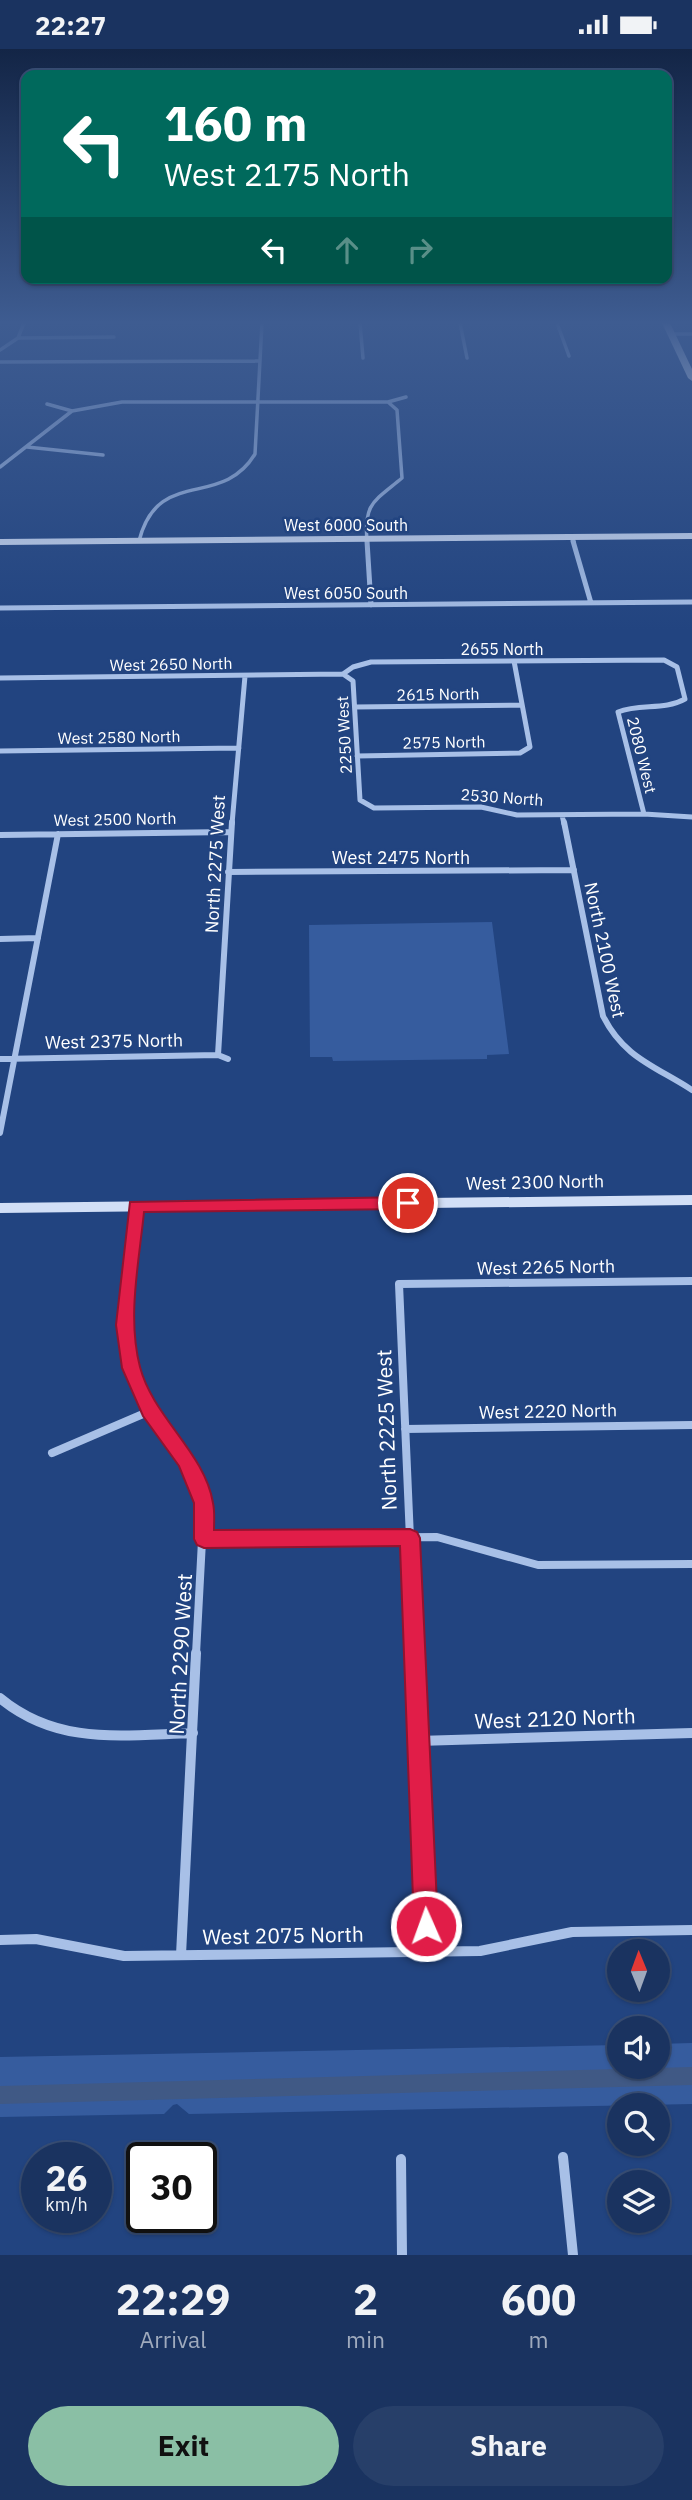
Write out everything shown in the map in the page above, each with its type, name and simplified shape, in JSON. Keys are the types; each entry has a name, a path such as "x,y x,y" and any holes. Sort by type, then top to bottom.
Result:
{"street":[{"path":"0,467 53,426"},
{"path":"139,541 144,521 150,511 162,502 219,484 244,471 255,454 257,426"},
{"path":"371,605 366,539 368,508 402,478 399,426"},
{"path":"27,447 103,455"},
{"name":"West 6000 South","path":"0,542 692,536"},
{"path":"572,537 591,603"},
{"name":"West 6050 South","path":"0,608 692,602"},
{"name":"2655 North","path":"343,674 354,667 371,662 664,660 677,667 685,699 676,706 628,706"},
{"path":"514,661 522,705"},
{"name":"West 2650 North","path":"0,678 343,674"},
{"name":"2250 West","path":"343,674 353,681 360,800"},
{"name":"North 2275 West","path":"218,1055 235,766 245,676"},
{"name":"2615 North","path":"355,707 522,705"},
{"name":"2575 North","path":"357,755 520,753 530,747 522,705"},
{"name":"2080 West","path":"628,706 618,712 644,814"},
{"name":"West 2580 North","path":"0,751 239,748"},
{"name":"2530 North","path":"360,800 374,808 481,807 517,815 644,814 692,817"},
{"name":"North 2100 West","path":"562,815 603,1016 609,1031 619,1045 635,1058 692,1090"},
{"name":"West 2500 North","path":"0,835 231,832"},
{"path":"0,1133 58,834"},
{"name":"West 2475 North","path":"229,872 574,870"},
{"path":"0,939 38,938"},
{"name":"West 2375 North","path":"0,1059 218,1055 228,1059"},
{"name":"West 2300 North","path":"0,1208 692,1200"},
{"name":"North 2290 West","path":"136,1206 125,1325 131,1368 150,1411 187,1462 204,1503 181,1955"},
{"name":"West 2265 North","path":"399,1284 692,1281"},
{"name":"North 2225 West","path":"399,1284 427,1952"},
{"path":"52,1454 150,1411"},
{"name":"West 2220 North","path":"405,1429 692,1425"},
{"path":"204,1539 438,1537 538,1565 692,1564"},
{"path":"0,1697 44,1727 81,1734 193,1733"},
{"name":"West 2120 North","path":"418,1741 692,1733"},
{"name":"West 2075 North","path":"0,1940 36,1939 124,1956 427,1952 480,1951 572,1932 692,1930"},
{"path":"563,2157 572,2255"},
{"path":"401,2159 402,2255"}],"shaded area":[{"path":"492,922 509,1054 487,1055 487,1059 333,1061 332,1057 310,1057 309,925"},
{"path":"692,2043 692,2104 670,2104 670,2093 607,2093 607,2106 189,2114 177,2104 164,2114 0,2117 0,2057 607,2045 607,2079 670,2079 670,2044"}],"waterway":[{"path":"0,2095 692,2076"}],"route":[{"path":"408,1203 136,1206 125,1325 131,1368 150,1411 187,1462 204,1503 204,1539 410,1538 426,1926"}]}
